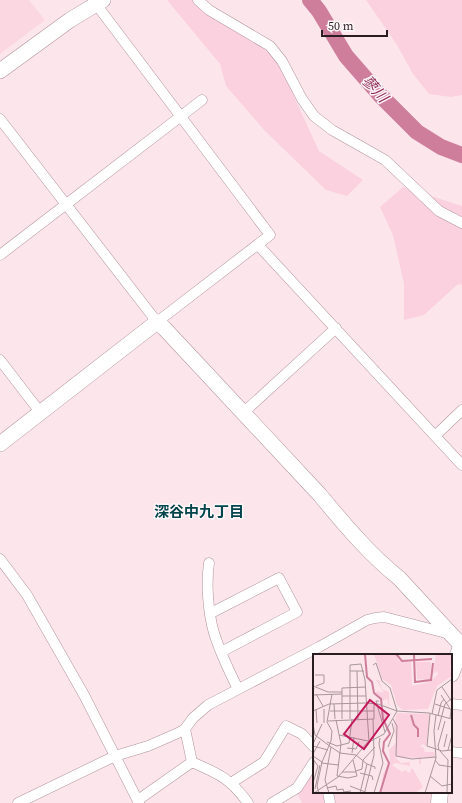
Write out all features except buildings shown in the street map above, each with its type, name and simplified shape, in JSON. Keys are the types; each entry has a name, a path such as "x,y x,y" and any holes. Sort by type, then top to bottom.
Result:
{"main road":[{"path":"452,671 462,645"},
{"path":"439,803 440,793"}],"street":[{"path":"198,0 209,10 270,46 282,61 302,100 314,116 332,130 385,160 439,211 462,223"},
{"path":"0,71 47,36 99,2 181,116 270,235 0,444"},
{"path":"0,255 202,100"},
{"path":"0,119 157,322 320,495 342,522 389,570 399,578 450,634 462,645"},
{"path":"258,245 462,465"},
{"path":"243,413 336,328"},
{"path":"0,360 40,412"},
{"path":"435,436 462,410"},
{"path":"0,559 27,595 84,695 139,802 192,762"},
{"path":"209,562 208,589 214,631 221,652 238,689"},
{"path":"211,613 278,578 297,612 221,652"},
{"path":"18,803 115,756 148,746 178,733 185,729 208,705 367,620 384,618 450,634"},
{"path":"452,704 462,705"},
{"path":"231,783 264,762 286,726 302,734 313,746"},
{"path":"185,729 192,762"},
{"path":"452,752 462,753"},
{"path":"192,762 217,773 231,783 248,803"},
{"path":"272,803 298,788 313,764"},
{"path":"328,793 330,803"}],"shaded area":[{"path":"0,0 29,0 45,20 0,54"},
{"path":"167,0 196,0 256,42 270,54 280,66 319,151 363,180 347,196 326,190 265,131 226,86 220,64"},
{"path":"366,0 462,0 462,95 451,97 429,94 413,74 397,45"},
{"path":"403,187 462,206 462,285 458,284 424,315 404,320 404,284 393,235 380,207"},
{"path":"313,770 313,793 323,793 326,803 302,803 296,791"},
{"path":"333,793 433,793 433,803 335,803"}],"waterway":[{"name":"蓼川","path":"310,0 319,11 346,56 380,95 417,132 441,147 462,155"}],"district":[{"name":"深谷中九丁目","path":"199,512"}]}
